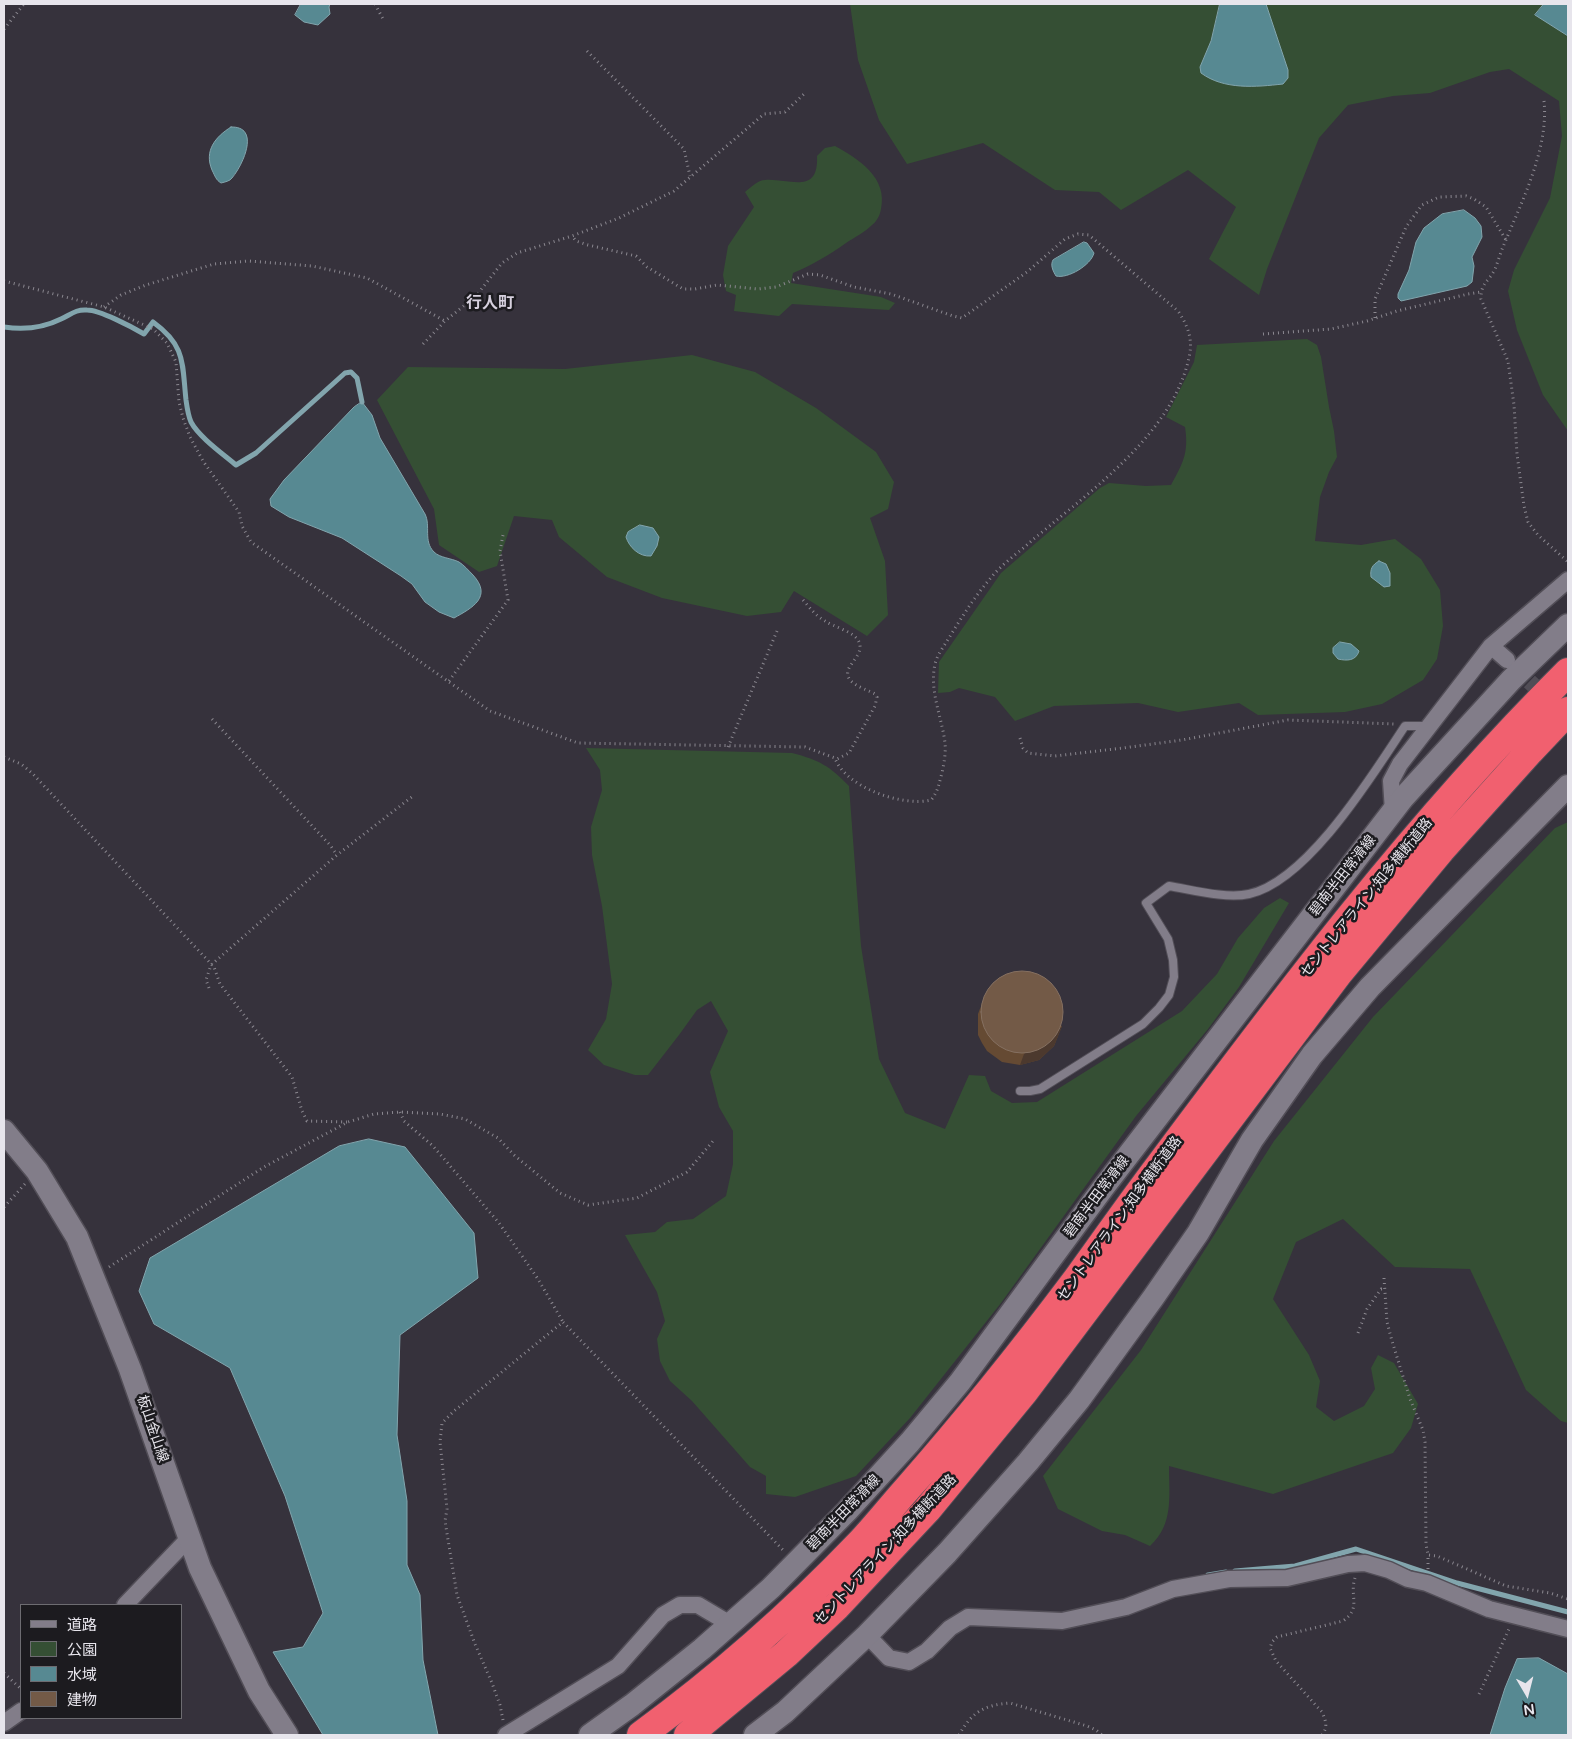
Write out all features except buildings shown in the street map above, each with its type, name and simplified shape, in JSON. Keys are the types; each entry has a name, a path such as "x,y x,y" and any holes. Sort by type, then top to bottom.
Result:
{"highway":[{"name":"セントレアライン;知多横断道路","path":"641,1735 715,1678 767,1634 862,1540 938,1453 1074,1282 1166,1156 1300,979 1404,850 1475,769 1568,672"},
{"name":"セントレアライン;知多横断道路","path":"688,1735 786,1654 837,1606 927,1510 1024,1392 1338,974 1442,850 1568,711"}],"main road":[{"name":"碧南半田常滑線","path":"590,1735 632,1705 702,1649 771,1588 847,1511 910,1442 960,1382 1103,1188 1393,811 1512,680 1568,625"},
{"path":"755,1735 785,1712 867,1635 954,1546 1028,1462 1079,1400 1153,1298 1198,1233 1252,1140 1312,1055 1370,988 1568,786"},
{"name":"板山金山線","path":"4,1131 37,1170 77,1237 130,1368 200,1568 259,1691 287,1735"}],"street":[{"path":"1393,811 1390,781 1400,764 1491,646 1568,580"},
{"path":"1491,646 1507,660"},
{"path":"126,1604 190,1536"},
{"path":"867,1635 889,1658 909,1662 927,1651 950,1628 968,1617 1062,1621 1126,1607 1173,1589 1230,1579 1287,1578 1329,1567 1365,1563 1389,1570 1408,1579 1427,1583 1489,1609 1568,1629"},
{"path":"505,1732 618,1666 663,1615 680,1606 698,1606 730,1624"},
{"path":"4,1723 20,1712"}],"lane":[{"path":"1020,1090 1030,1092 1040,1089 1143,1024 1159,1008 1168,995 1174,977 1173,960 1168,938 1146,903 1169,886 1230,895 1249,894 1270,885 1289,873 1342,819 1406,726 1429,726"}],"path":[{"path":"4,29 24,4"},
{"path":"375,4 383,19"},
{"path":"587,51 684,149 690,176"},
{"path":"423,344 444,321 476,296 502,263 517,253 572,236 641,208 674,191 764,114 785,112 805,93"},
{"path":"1544,101 1546,118 1543,138 1495,270 1481,289 1481,299 1508,361 1524,506 1528,522 1538,535 1568,562"},
{"path":"1375,318 1375,299 1406,227 1422,205 1439,197 1466,196 1474,199 1486,207 1506,240"},
{"path":"4,281 104,307 153,329 167,343 176,362 179,402 190,437 203,461 239,512 242,526 251,542 490,711 578,742 805,748 834,758 838,766 856,782 882,796 924,802 931,800 936,794 946,754 935,697 934,677 937,658 973,599 996,571 1115,470 1169,408 1179,389 1190,356 1191,337 1186,323 1178,311 1088,235 1078,234 1065,239 1027,272 962,318 891,294 854,287 820,275 808,274 776,287 758,289 718,285 695,290 683,289 647,267 636,256 588,245 576,241 572,236"},
{"path":"104,307 121,295 146,285 214,264 249,260 312,266 367,278 444,321"},
{"path":"1263,334 1331,329 1397,311 1481,292"},
{"path":"448,682 508,600 500,551 503,535"},
{"path":"803,600 813,612 826,622 856,638 860,644 860,652 848,670 848,675 852,682 875,694 877,697 875,706 850,753 835,760"},
{"path":"728,747 755,686 776,631"},
{"path":"212,719 330,845 337,856"},
{"path":"1020,738 1023,748 1028,753 1055,756 1182,740 1288,720 1398,724 1406,726"},
{"path":"4,756 21,764 32,773 211,965 220,984 292,1077 302,1111 307,1121 348,1122"},
{"path":"209,988 206,980 211,965 337,856 413,796"},
{"path":"400,1112 404,1121 433,1146 499,1223 538,1279 562,1322 783,1550"},
{"path":"93,1277 264,1167 348,1122 374,1114 400,1112 440,1114 466,1119 498,1138 514,1155 560,1193 588,1205 637,1198 687,1172 713,1142"},
{"path":"4,1207 37,1170"},
{"path":"1384,1278 1387,1322 1410,1399 1423,1430 1425,1442 1427,1583"},
{"path":"1358,1333 1367,1309 1381,1290 1385,1289"},
{"path":"505,1732 500,1705 457,1595 445,1521 447,1509 440,1442 442,1423 562,1322"},
{"path":"1428,1555 1437,1556 1506,1586 1568,1598"},
{"path":"1322,1735 1326,1730 1326,1721 1322,1712 1276,1660 1270,1648 1272,1642 1277,1637 1343,1621 1351,1615 1354,1610 1353,1581 1360,1564"},
{"path":"1479,1694 1515,1616"},
{"path":"4,1673 20,1688"},
{"path":"959,1735 977,1712 992,1706 1010,1703 1088,1726 1102,1735"}],"green space":[{"path":"850,4 1220,4 1211,41 1200,67 1274,32 1266,4 1544,4 1535,15 1568,36 1568,431 1543,395 1517,330 1508,291 1514,270 1550,198 1562,136 1559,101 1509,69 1490,72 1430,93 1393,96 1348,105 1319,138 1267,269 1259,295 1209,259 1236,207 1188,170 1121,210 1099,192 1055,190 983,143 907,164 879,120 858,60"},
{"path":"835,146 862,163 876,179 882,198 880,213 869,228 820,260 793,273 791,283 881,297 895,303 889,310 792,304 779,316 734,311 736,295 726,291 723,275 728,246 754,207 745,192 762,180 807,181 813,176 817,156 825,148"},
{"path":"1307,339 1317,345 1321,357 1337,457 1320,497 1315,541 1361,545 1395,539 1421,559 1440,590 1443,626 1437,659 1423,680 1382,704 1345,712 1258,715 1239,703 1178,712 1138,703 1054,706 1015,721 995,697 959,688 950,692 938,693 939,662 1001,573 1100,488 1109,483 1146,486 1171,485 1184,457 1186,436 1185,427 1166,417 1194,362 1197,345"},
{"path":"692,355 755,372 816,408 876,452 894,482 888,509 870,518 885,561 888,615 867,636 794,591 781,612 747,616 662,598 607,577 559,537 552,520 514,516 497,566 479,572 439,545 434,509 377,400 408,367 565,369"},
{"path":"586,748 792,753 810,758 824,765 836,773 849,786 861,946 879,1059 905,1113 945,1129 969,1075 985,1076 991,1091 1012,1103 1037,1102 1182,1011 1217,974 1238,938 1264,908 1280,898 1289,903 1239,987 1208,1029 1136,1116 1001,1303 910,1418 856,1476 795,1497 766,1494 766,1476 750,1467 692,1401 670,1381 660,1361 657,1339 665,1321 657,1292 625,1235 655,1232 667,1222 693,1219 726,1196 733,1164 733,1131 719,1107 710,1072 728,1031 711,1001 697,1010 648,1075 635,1075 604,1065 588,1050 606,1019 612,984 602,906 592,855 591,827 602,790 600,770"},
{"path":"1568,822 1568,1423 1561,1421 1526,1390 1470,1269 1395,1267 1343,1219 1296,1242 1273,1299 1309,1355 1320,1381 1316,1407 1334,1421 1364,1406 1375,1389 1371,1368 1378,1355 1394,1363 1418,1404 1411,1428 1393,1453 1273,1494 1169,1466 1167,1519 1158,1537 1150,1546 1125,1535 1102,1531 1058,1509 1043,1476 1141,1350 1274,1141 1373,1017 1555,828"}],"water":[{"path":"301,4 330,4 330,14 318,25 304,22 295,15"},
{"path":"1220,4 1266,4 1288,70 1288,78 1283,84 1262,86 1230,85 1201,73 1200,67 1211,41"},
{"path":"1544,4 1568,4 1568,36 1535,15"},
{"path":"231,127 240,128 245,133 247,147 236,172 230,180 221,183 212,170 209,157 210,151 220,135"},
{"path":"1464,210 1475,218 1481,226 1482,237 1472,257 1474,266 1472,282 1467,286 1401,301 1398,298 1398,294 1409,270 1416,242 1424,228 1442,214"},
{"path":"1084,242 1087,243 1094,253 1092,258 1073,273 1056,276 1052,266 1053,260"},
{"path":"362,402 372,415 380,438 425,514 431,548 439,556 461,563 479,583 481,596 478,601 454,618 439,612 425,602 412,584 342,538 289,517 271,506 270,499 284,480 354,407"},
{"path":"640,525 653,528 659,537 657,546 651,556 642,555 635,551 626,537 628,532"},
{"path":"1379,561 1386,564 1390,573 1390,586 1384,587 1371,577 1372,568"},
{"path":"1340,642 1351,644 1359,651 1356,657 1348,660 1338,659 1333,653 1333,648"},
{"path":"369,1139 405,1147 474,1233 478,1278 400,1335 397,1435 407,1501 407,1565 420,1595 423,1660 438,1735 323,1735 273,1652 303,1647 323,1613 285,1496 230,1368 154,1324 139,1291 150,1258 339,1146"},
{"path":"1539,1658 1568,1674 1568,1735 1490,1735 1505,1688 1517,1659"}],"waterway":[{"path":"4,327 26,328 40,326 54,322 76,311 83,310 108,316 144,334 153,322 172,339 177,347 183,365 188,414 191,422 205,439 236,465 256,453 345,373 351,372 357,378 362,402"},
{"path":"1235,1571 1295,1566 1356,1549 1457,1583 1568,1612"},
{"path":"1208,1575 1226,1572"}],"tunnel":[{"path":"1512,665 1550,701"}],"district":[{"name":"行人町","path":"490,304"}]}
